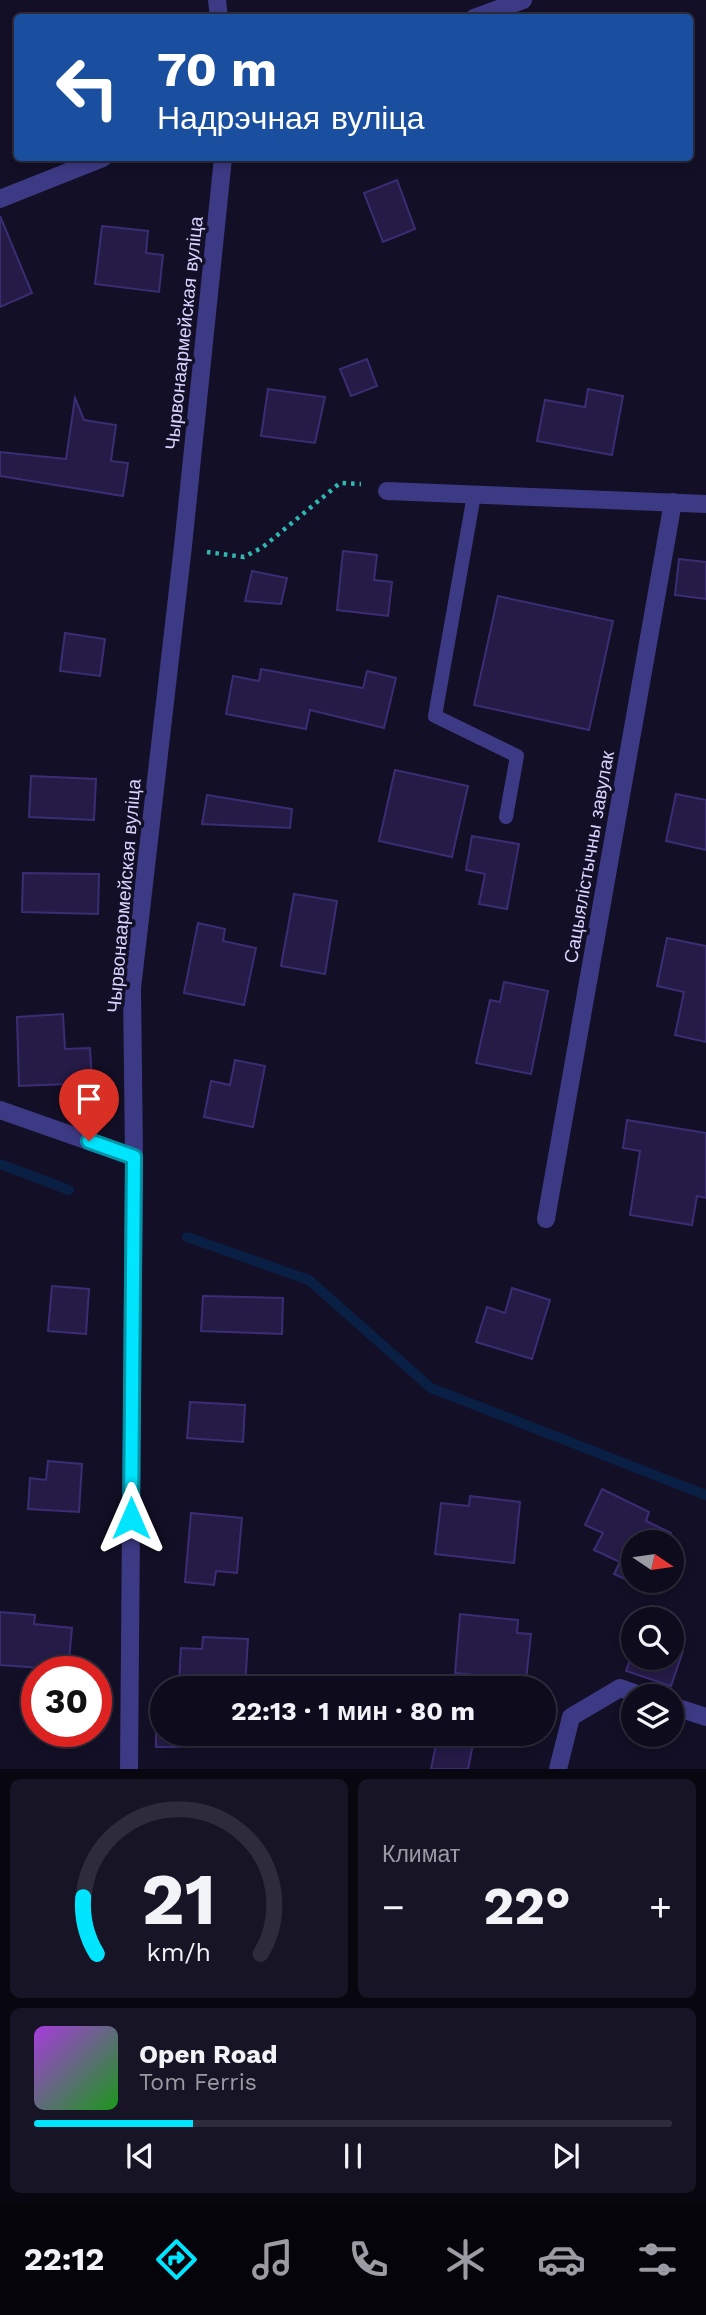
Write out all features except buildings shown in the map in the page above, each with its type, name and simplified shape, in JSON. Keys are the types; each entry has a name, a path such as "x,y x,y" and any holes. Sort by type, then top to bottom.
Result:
{"street":[{"path":"485,14 523,0"},
{"path":"0,199 95,161"},
{"name":"Чырвонаармейская вуліца","path":"129,1769 134,1157 132,988 183,546 223,161"},
{"path":"387,491 706,504"},
{"name":"Сацыялістычны завулак","path":"546,1219 673,502"},
{"path":"0,1110 134,1157"},
{"path":"558,1769 571,1717 621,1688"},
{"path":"684,1710 706,1717"}],"lane":[{"path":"474,495 435,716 517,756 506,817"}],"path":[{"path":"183,546 244,557 263,547 340,483 353,482 387,491"}],"waterway":[{"path":"0,1164 69,1190"},
{"path":"187,1237 309,1280 431,1388 706,1495"}],"route":[{"path":"89,1141 134,1157 131,1518"}]}
